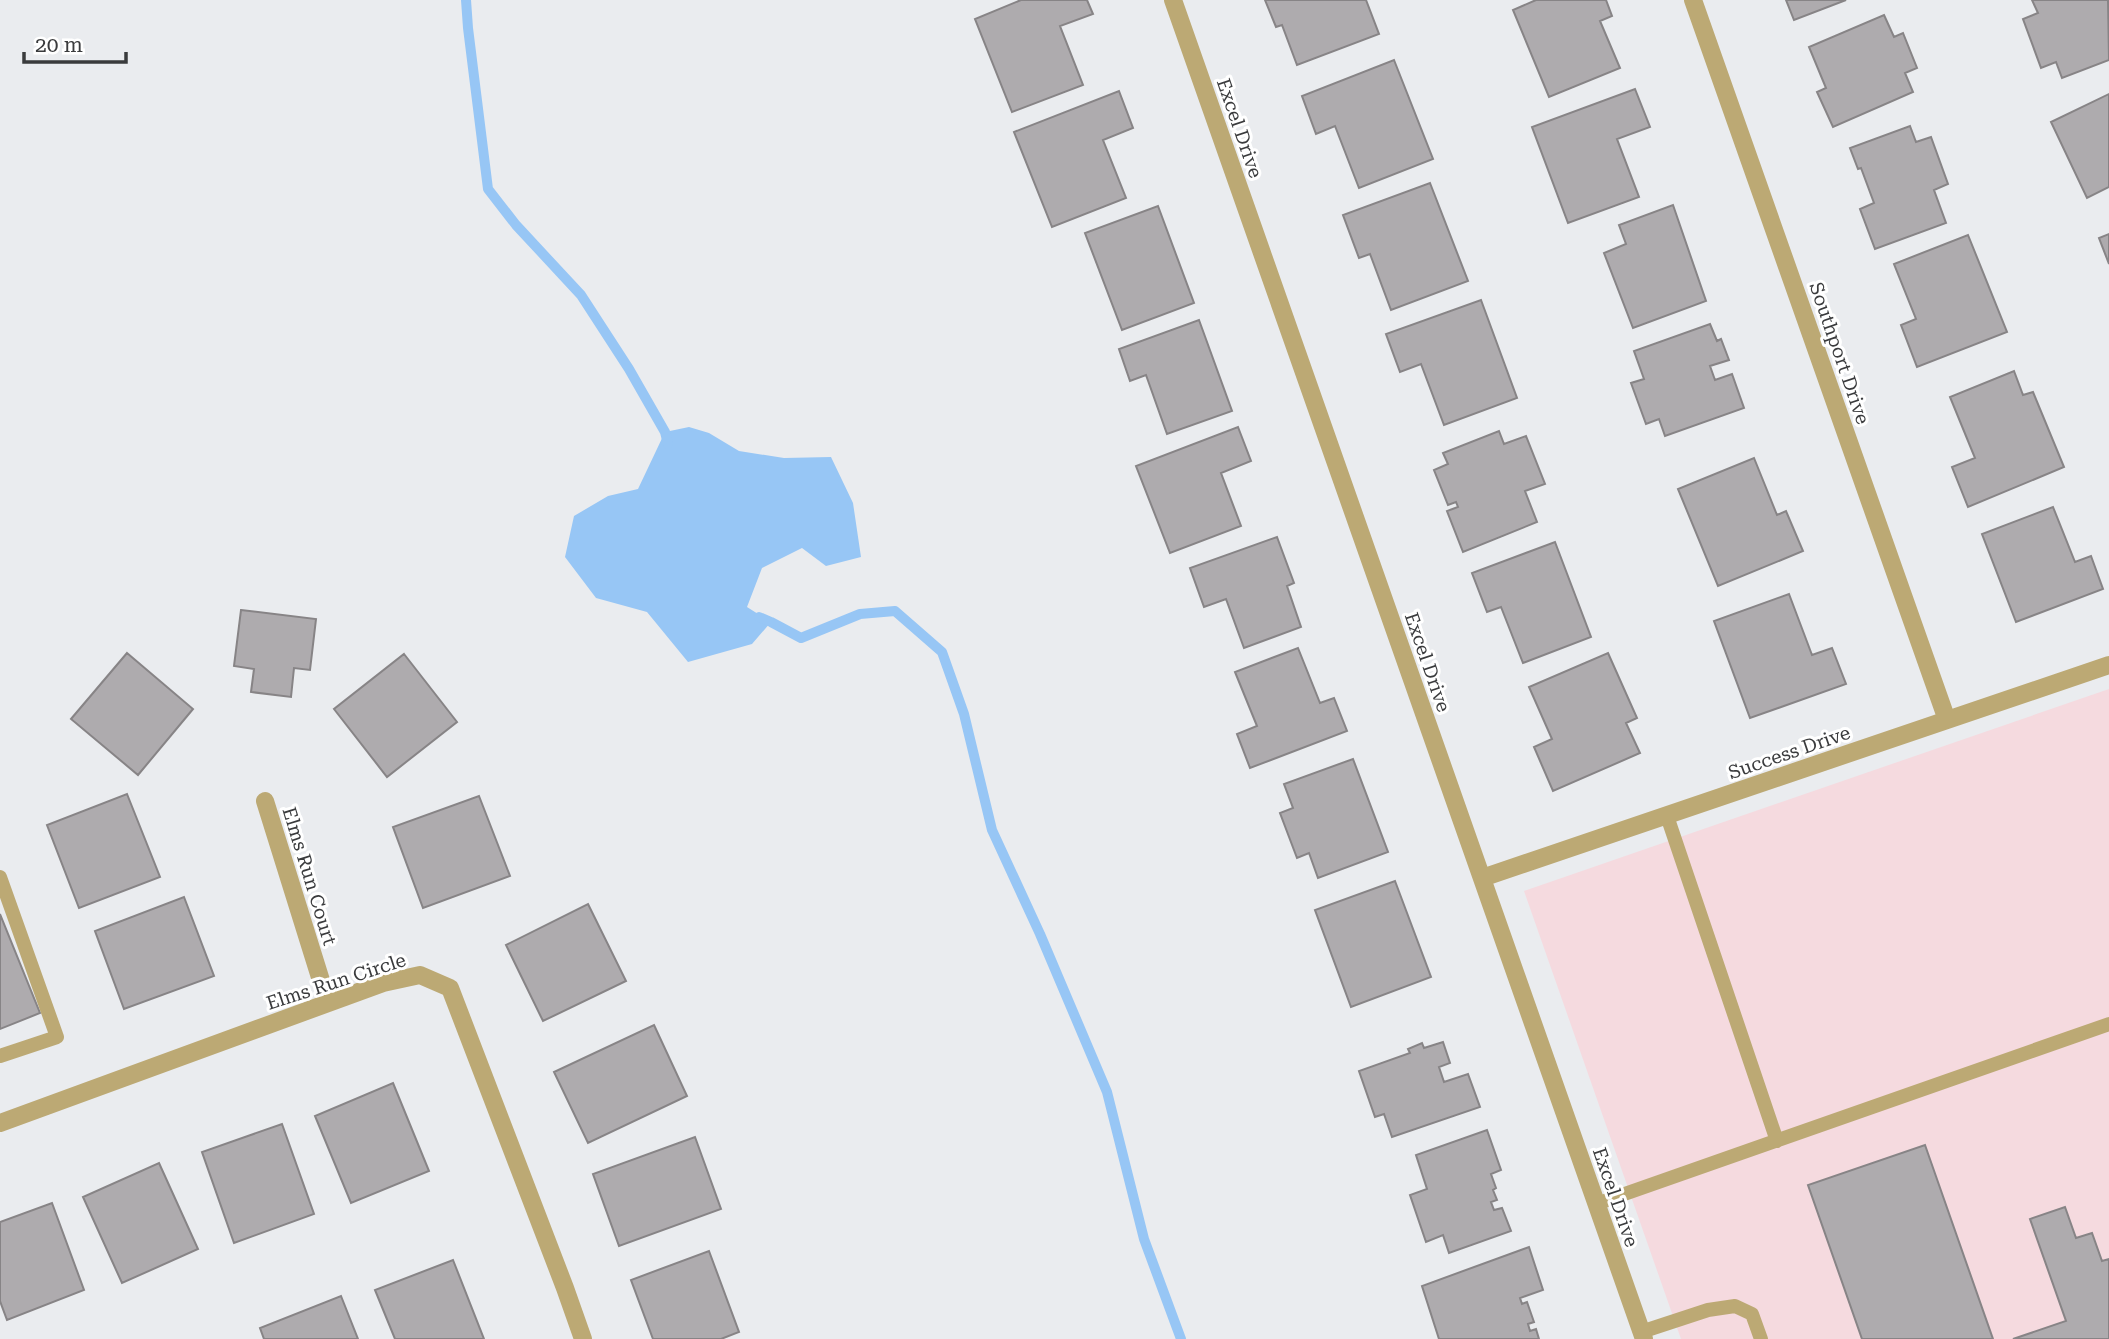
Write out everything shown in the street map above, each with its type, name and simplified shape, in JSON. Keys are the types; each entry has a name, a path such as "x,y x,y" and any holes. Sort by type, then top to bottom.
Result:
{"street":[{"name":"Excel Drive","path":"1173,0 1643,1336"},
{"name":"Southport Drive","path":"1693,0 1947,720"},
{"name":"Success Drive","path":"1482,878 2109,665"},
{"name":"Elms Run Court","path":"265,801 328,1003"},
{"name":"Elms Run Circle","path":"0,1123 328,1003 383,984 420,975 450,988 583,1339"}],"lane":[{"path":"1667,816 1777,1141"},
{"path":"0,877 57,1037 0,1056"},
{"path":"1596,1204 2109,1024"},
{"path":"1643,1336 1708,1310 1735,1306 1752,1314 1760,1339"}],"shaded area":[{"path":"2109,689 2109,1339 1681,1339 1524,891"}],"water":[{"path":"689,427 709,433 739,451 784,458 831,457 853,503 861,557 826,566 802,548 762,568 747,607 771,622 752,644 688,662 647,612 596,598 565,557 574,516 608,496 638,489 665,432"}],"building":[{"path":"1021,0 1087,0 1093,14 1060,26 1083,85 1012,112 975,19"},
{"path":"1265,0 1366,0 1379,34 1297,65 1282,25 1276,27"},
{"path":"1536,0 1606,0 1612,16 1600,21 1620,68 1549,97 1513,10"},
{"path":"1786,0 1846,0 1794,20"},
{"path":"2032,0 2108,0 2109,60 2062,78 2056,62 2041,68 2023,19 2038,13"},
{"path":"1884,15 1894,37 1903,33 1917,68 1905,73 1913,92 1833,127 1817,92 1826,88 1809,47"},
{"path":"1394,60 1433,159 1359,188 1335,126 1316,134 1302,96"},
{"path":"1635,89 1650,127 1617,139 1639,197 1568,223 1532,127"},
{"path":"1119,91 1133,128 1103,140 1126,198 1052,227 1014,132"},
{"path":"2109,94 2109,187 2087,198 2051,122"},
{"path":"1910,126 1916,142 1931,137 1948,184 1934,190 1946,223 1875,249 1860,209 1874,203 1850,148"},
{"path":"1430,183 1468,281 1391,310 1370,254 1359,258 1343,215"},
{"path":"1673,205 1706,301 1633,328 1604,253 1626,244 1619,225"},
{"path":"1158,206 1194,303 1122,330 1085,233"},
{"path":"2109,234 2109,264 2099,238"},
{"path":"1968,235 2007,332 1917,367 1901,325 1916,319 1894,264"},
{"path":"1481,300 1517,398 1444,425 1421,364 1400,372 1386,334"},
{"path":"1199,320 1232,411 1167,434 1146,375 1130,381 1119,349"},
{"path":"1710,324 1717,341 1721,339 1729,360 1710,366 1715,380 1732,374 1744,408 1665,436 1659,419 1646,424 1631,383 1644,379 1634,351"},
{"path":"2014,371 2023,395 2033,392 2064,467 1968,507 1952,467 1975,458 1950,397"},
{"path":"1238,427 1251,461 1221,473 1241,526 1170,553 1136,466"},
{"path":"1499,431 1504,444 1526,436 1545,484 1525,491 1537,522 1463,552 1447,511 1458,507 1456,502 1448,505 1434,470 1448,464 1443,453"},
{"path":"1754,458 1777,515 1786,511 1803,551 1718,586 1678,489"},
{"path":"2053,507 2075,562 2091,556 2103,589 2016,622 1982,534"},
{"path":"1277,537 1294,583 1287,586 1301,627 1244,648 1226,599 1204,607 1190,568"},
{"path":"1555,542 1591,637 1523,663 1501,607 1487,612 1472,573"},
{"path":"1789,594 1812,655 1832,648 1846,684 1750,718 1714,621"},
{"path":"241,610 316,619 310,670 294,668 291,697 251,692 254,669 234,666"},
{"path":"1298,648 1320,703 1334,698 1347,731 1250,768 1237,734 1257,726 1235,672"},
{"path":"127,653 193,709 138,775 71,719"},
{"path":"1608,653 1637,718 1626,723 1640,753 1553,791 1534,747 1552,739 1529,687"},
{"path":"404,654 457,722 387,777 334,709"},
{"path":"1353,759 1388,852 1318,878 1309,853 1297,858 1280,813 1293,808 1284,784"},
{"path":"127,794 160,877 79,908 47,825"},
{"path":"479,796 510,876 423,908 393,827"},
{"path":"1395,881 1431,977 1351,1007 1315,910"},
{"path":"184,897 214,976 124,1009 95,931"},
{"path":"588,904 626,981 543,1021 506,945"},
{"path":"0,914 40,1013 0,1029"},
{"path":"654,1025 687,1096 588,1143 554,1072"},
{"path":"1443,1042 1450,1063 1439,1067 1444,1082 1468,1074 1480,1107 1392,1137 1384,1114 1375,1117 1359,1071 1410,1053 1408,1049 1422,1043 1424,1048"},
{"path":"393,1083 429,1171 351,1203 315,1116"},
{"path":"282,1124 314,1214 234,1243 202,1152"},
{"path":"1487,1130 1501,1170 1491,1174 1497,1200 1491,1202 1494,1210 1502,1208 1511,1231 1449,1253 1443,1235 1426,1242 1410,1195 1427,1189 1416,1155"},
{"path":"695,1137 721,1209 619,1246 593,1174"},
{"path":"1925,1145 1993,1339 1862,1339 1808,1185"},
{"path":"159,1163 198,1249 122,1283 83,1197"},
{"path":"52,1203 84,1290 7,1320 0,1301 0,1222"},
{"path":"2065,1207 2076,1238 2092,1233 2102,1261 2109,1259 2109,1339 2013,1339 2066,1321 2030,1219"},
{"path":"1529,1247 1543,1290 1520,1298 1522,1304 1527,1302 1534,1322 1528,1324 1530,1331 1536,1329 1539,1339 1439,1339 1422,1286"},
{"path":"709,1251 739,1332 721,1339 653,1339 631,1280"},
{"path":"453,1260 484,1339 395,1339 375,1290"},
{"path":"341,1296 358,1339 264,1339 260,1328"}],"waterway":[{"path":"466,0 488,189 516,225 581,295 629,369 665,432 668,444"},
{"path":"759,617 801,638 860,614 895,611 942,652 964,714 992,830 1040,934 1107,1092 1144,1239 1181,1339"}]}
